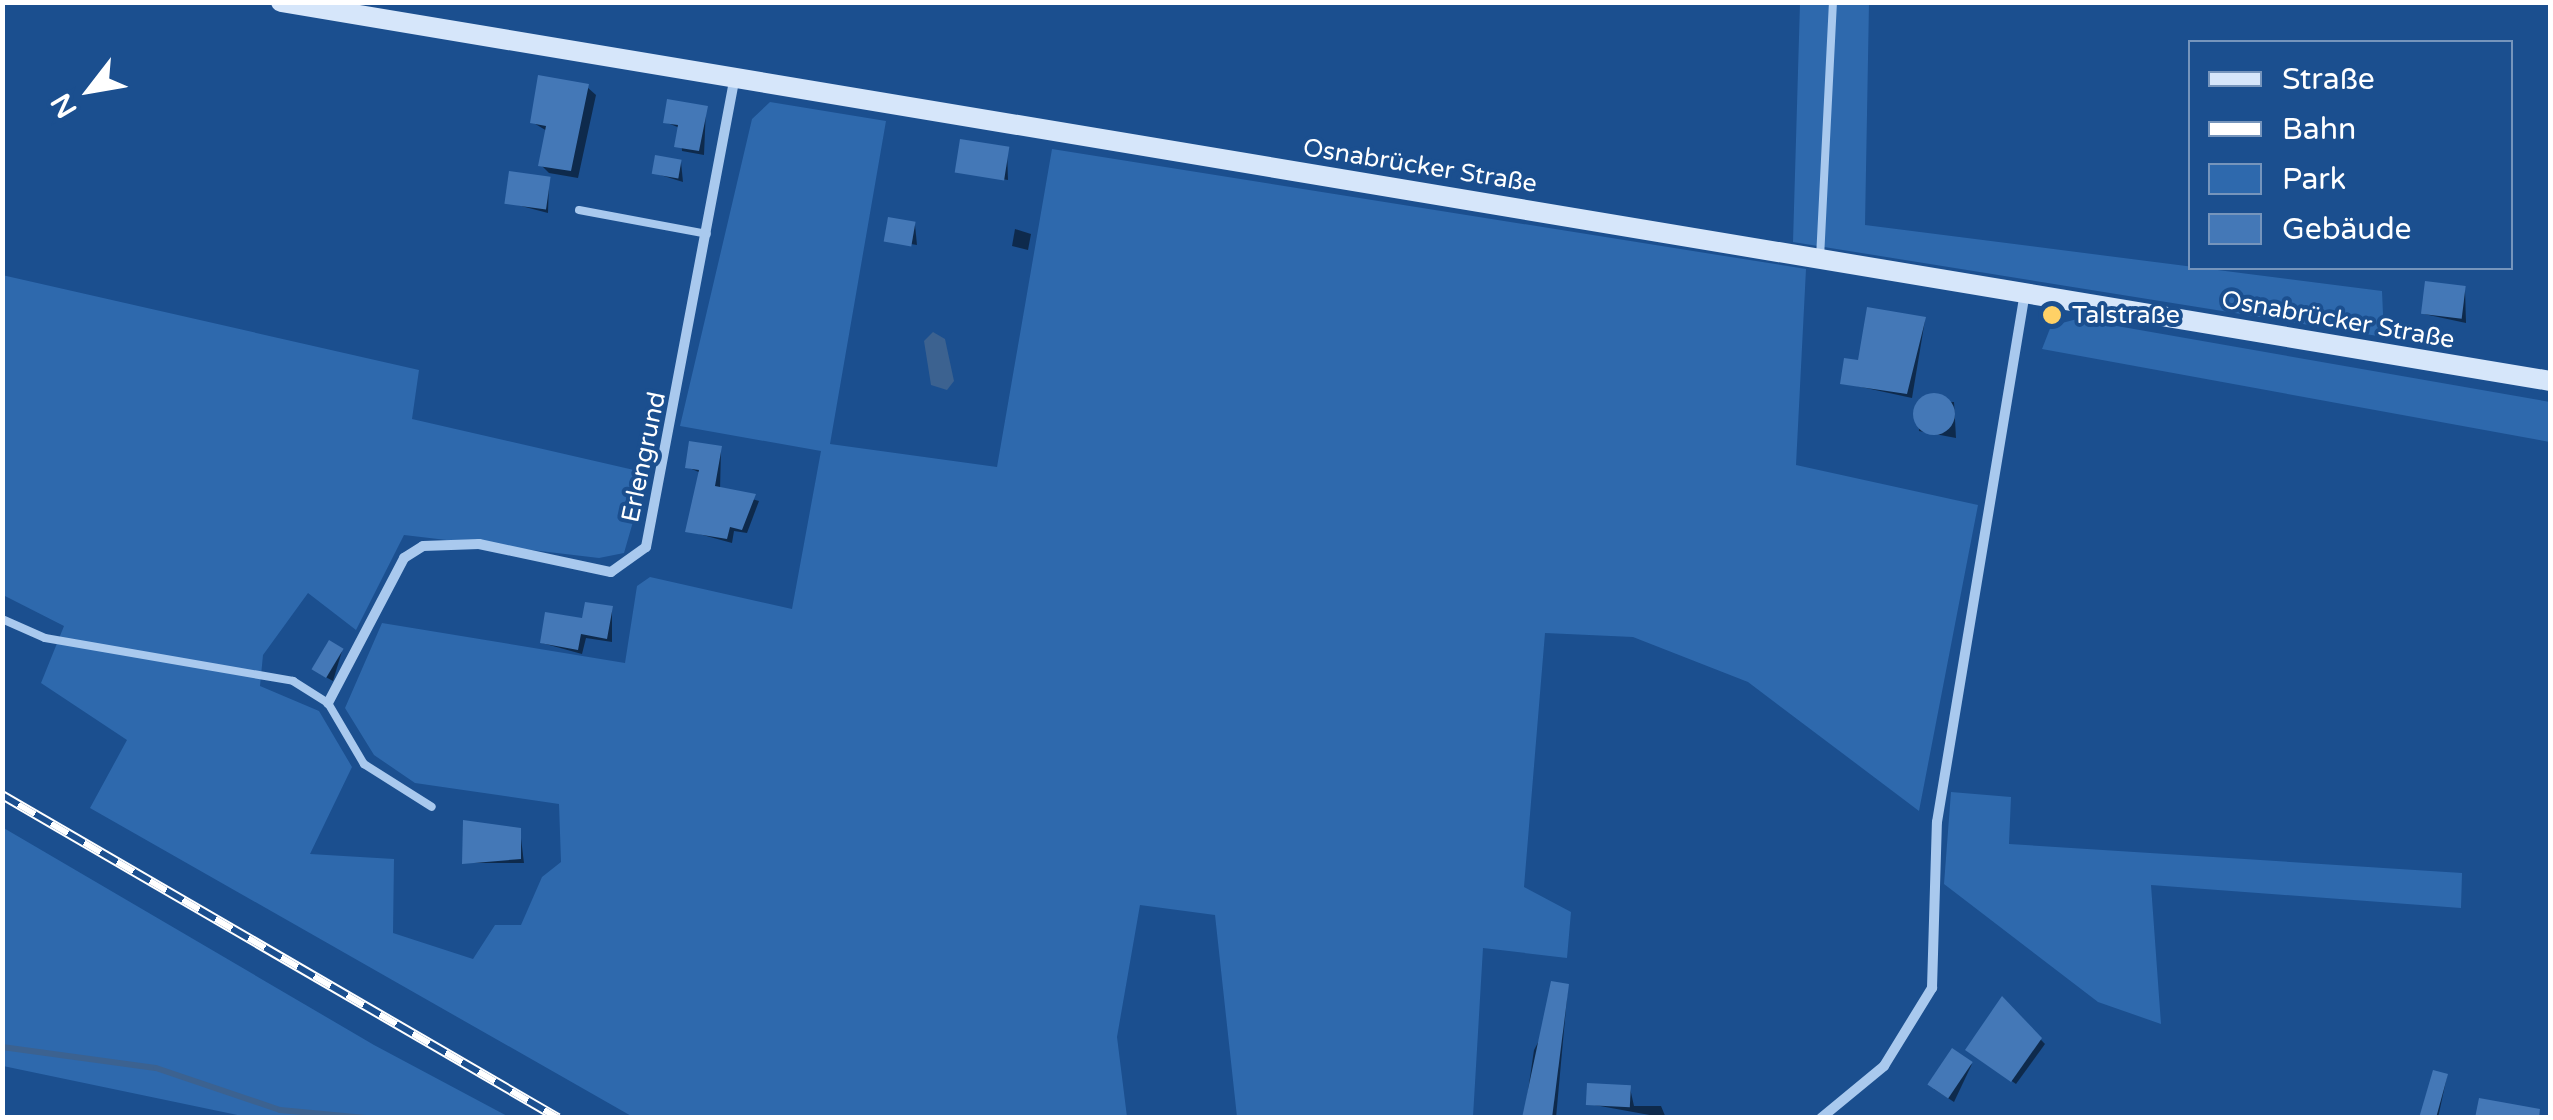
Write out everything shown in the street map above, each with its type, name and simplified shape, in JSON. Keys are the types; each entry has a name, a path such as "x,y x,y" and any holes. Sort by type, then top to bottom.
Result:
{"main road":[{"name":"Osnabrücker Straße","path":"282,2 2550,381"}],"street":[{"name":"Erlengrund","path":"328,703 404,558 423,546 479,544 611,572 639,556 660,494 735,78"},
{"path":"1821,1118 1884,1066 1932,988 1937,822 2025,292"}],"lane":[{"path":"1820,258 1832,2"},
{"path":"579,210 707,234"},
{"path":"2,619 45,638 256,671 328,703 364,764 432,807"}],"green space":[{"path":"1800,3 1869,3 1865,225 2188,266 2188,270 2218,270 2382,291 2384,337 1793,242"},
{"path":"770,102 886,121 830,444 997,467 1052,149 1806,269 1796,465 1978,505 1919,811 1748,682 1633,637 1545,633 1524,887 1571,912 1567,958 1483,948 1473,1117 1237,1117 1215,915 1140,905 1117,1037 1127,1117 633,1117 90,808 127,740 41,683 64,626 3,595 2,275 419,370 412,419 647,473 624,553 599,558 404,535 356,630 308,593 263,655 260,686 319,711 352,767 310,854 394,859 393,933 473,959 495,925 521,925 542,877 561,862 559,804 415,783 374,755 345,708 382,623 625,663 637,586 650,577 792,609 821,451 680,426 752,119"},
{"path":"2077,319 2550,402 2550,442 2042,349 2051,326"},
{"path":"1951,792 2011,797 2009,844 2462,873 2461,908 2151,885 2161,1024 2098,1002 1944,884"},
{"path":"2,827 374,1045 509,1117 247,1117 3,1066"}],"shaded area":[{"path":"933,332 945,339 954,381 947,390 931,385 924,341"}],"building":[{"path":"538,75 589,84 571,171 538,166 546,126 530,123"},
{"path":"667,99 708,106 699,151 674,147 678,125 663,123"},
{"path":"960,139 1009,147 1004,180 955,173"},
{"path":"655,155 682,160 678,178 652,174"},
{"path":"509,171 551,177 546,210 504,204"},
{"path":"888,217 916,222 911,246 884,242"},
{"path":"2425,281 2466,286 2462,319 2421,314"},
{"path":"1867,307 1926,317 1907,394 1840,384 1844,358 1858,360"},
{"path":"1934,393 1949,399 1955,414 1949,429 1934,435 1919,429 1913,414 1919,399"},
{"path":"689,441 722,446 715,486 756,494 742,530 730,527 727,539 685,532 699,470 685,468"},
{"path":"585,602 613,606 607,639 581,634 578,650 540,643 545,612 582,618"},
{"path":"329,640 344,649 326,678 311,669"},
{"path":"463,820 521,828 521,859 462,864"},
{"path":"1551,981 1569,984 1552,1118 1522,1118"},
{"path":"2002,996 2042,1038 2011,1082 1965,1050"},
{"path":"1952,1048 1973,1062 1948,1098 1927,1084"},
{"path":"2433,1070 2448,1074 2436,1118 2419,1118"},
{"path":"1587,1083 1631,1085 1630,1107 1586,1105"},
{"path":"2479,1098 2540,1109 2539,1118 2475,1118"}],"waterway":[{"path":"2,1047 156,1068 280,1110 366,1118"}],"railway":[{"path":"2,795 558,1118"}],"place":[{"name":"Talstraße","path":"2052,315"}]}
